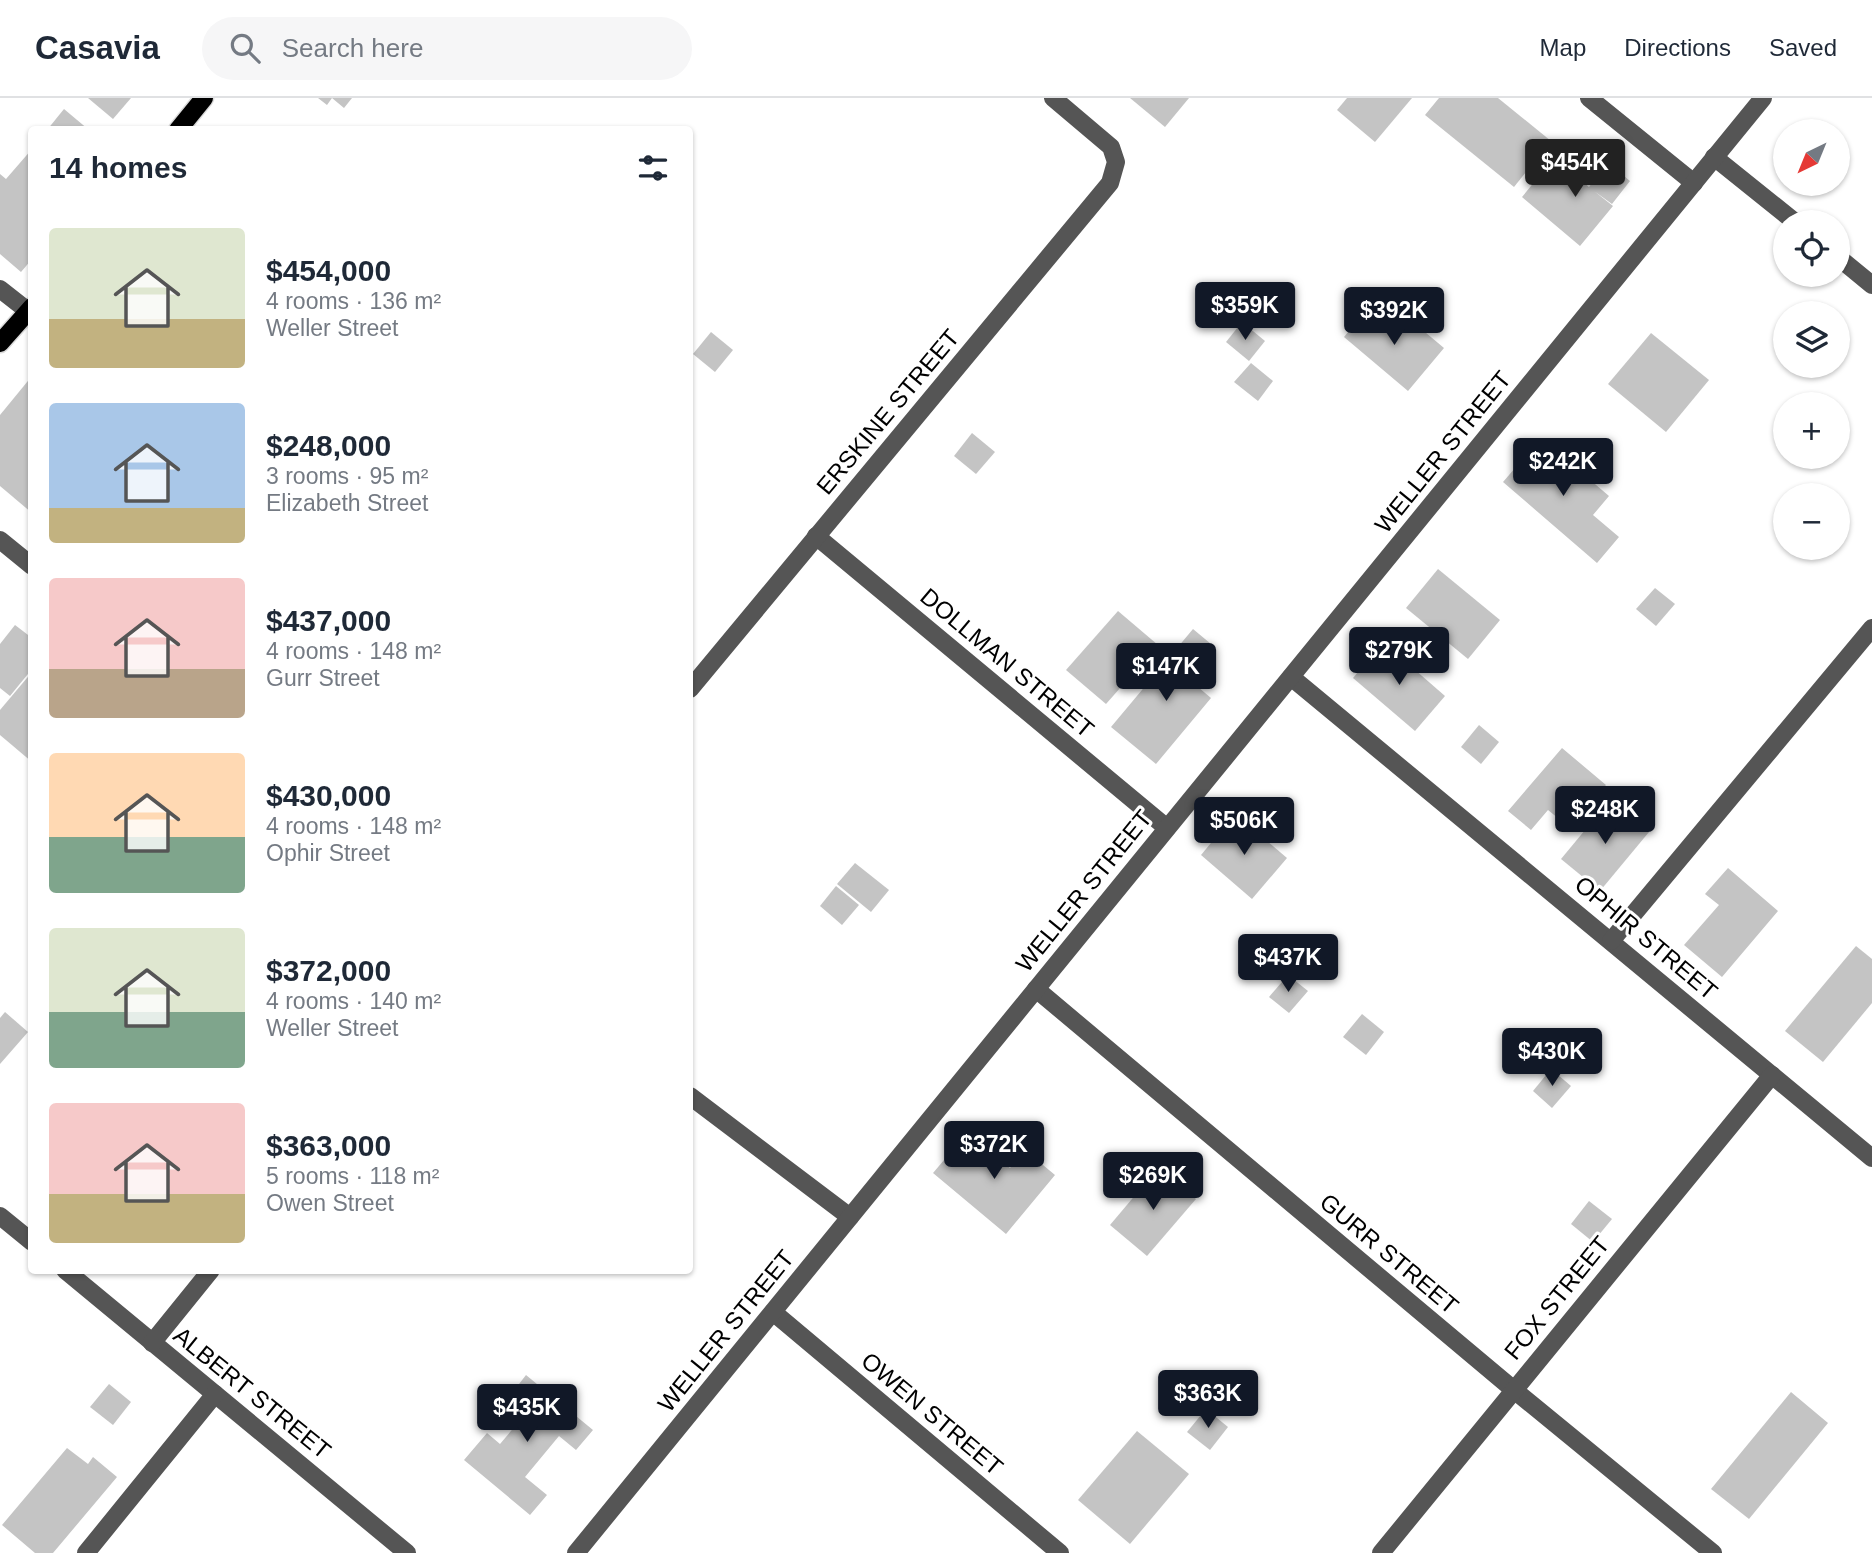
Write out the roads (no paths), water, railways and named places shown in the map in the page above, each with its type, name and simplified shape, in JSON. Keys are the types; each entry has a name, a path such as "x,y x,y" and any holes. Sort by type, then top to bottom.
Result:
{"main road":[{"path":"181,126 204,98"},
{"path":"0,342 28,311"}],"street":[{"name":"ERSKINE STREET","path":"693,685 1110,183 1116,162 1111,147 1053,98"},
{"path":"1588,98 1694,183"},
{"name":"WELLER STREET","path":"576,1553 1763,98"},
{"path":"1714,157 1779,210"},
{"path":"1850,267 1872,285"},
{"path":"0,289 28,308"},
{"name":"DOLLMAN STREET","path":"817,536 1167,828"},
{"path":"0,540 28,563"},
{"path":"1611,941 1872,628"},
{"name":"OPHIR STREET","path":"1291,677 1872,1158"},
{"name":"GURR STREET","path":"1036,989 1514,1390 1713,1553"},
{"name":"FOX STREET","path":"1381,1553 1772,1075"},
{"path":"693,1098 850,1217"},
{"path":"0,1216 28,1239"},
{"name":"ALBERT STREET","path":"70,1274 407,1553"},
{"path":"152,1343 208,1274"},
{"name":"OWEN STREET","path":"773,1312 1060,1553"},
{"path":"86,1553 215,1394"}]}
